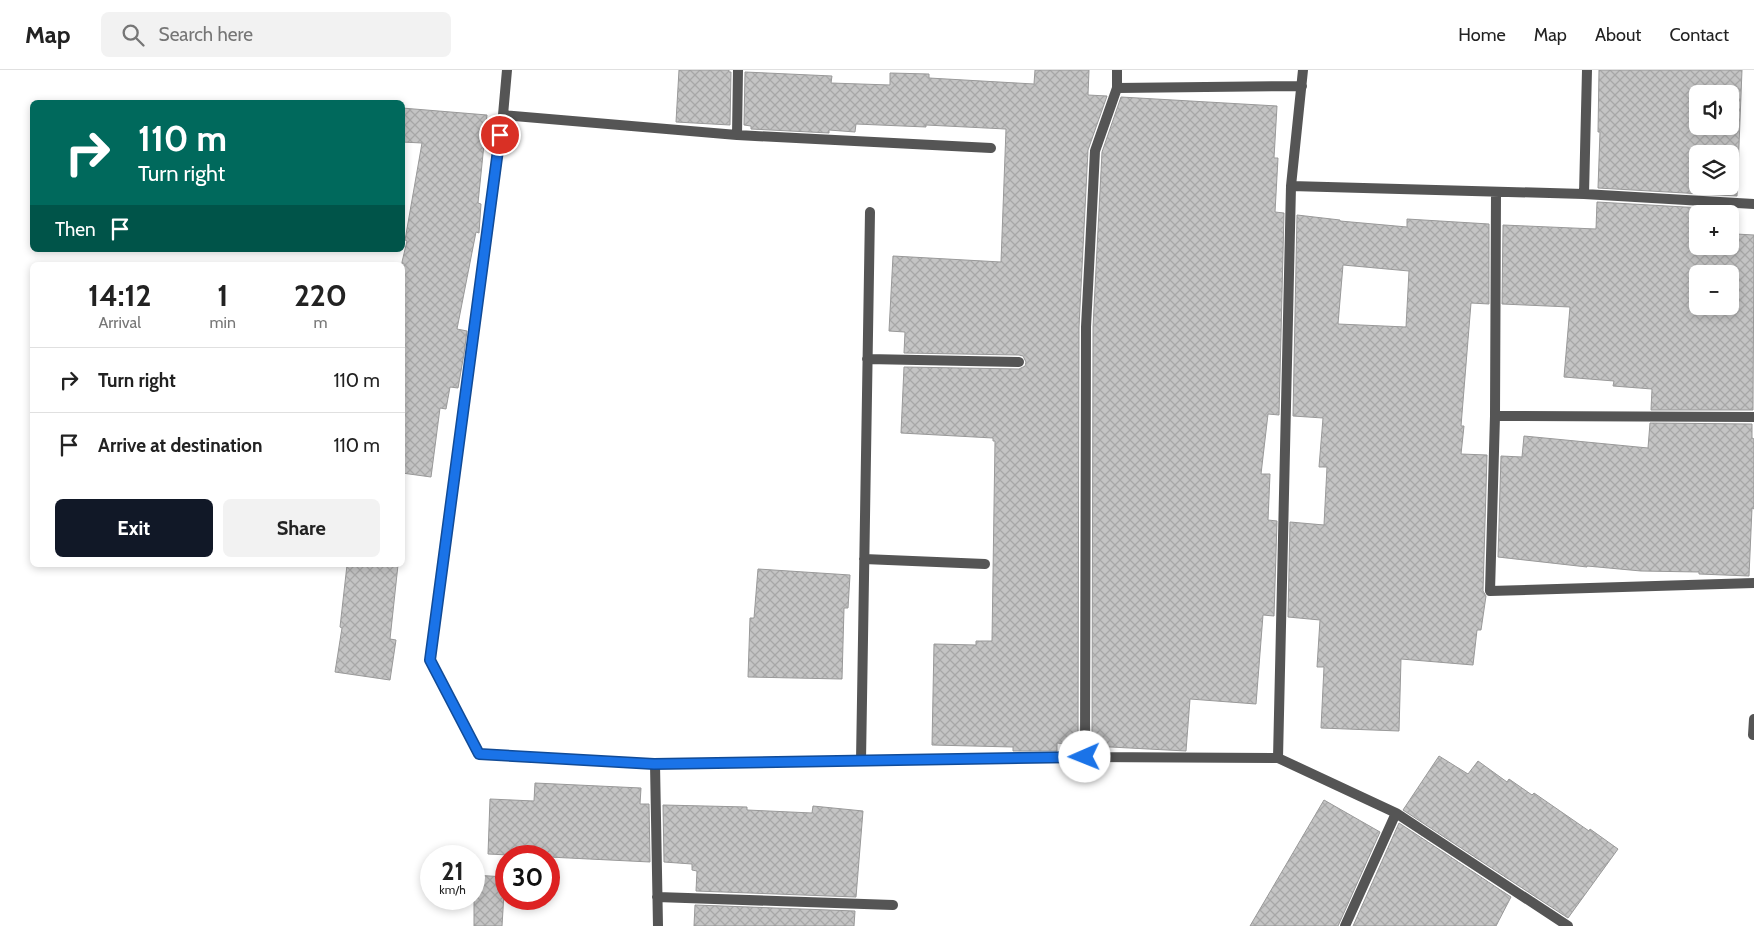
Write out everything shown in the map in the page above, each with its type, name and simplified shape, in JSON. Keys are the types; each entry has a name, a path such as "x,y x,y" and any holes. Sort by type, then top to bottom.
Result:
{"street":[{"path":"507,70 503,115 430,660 479,754 654,764 1085,757 1278,758 1396,813 1568,926"},
{"path":"737,135 738,70"},
{"path":"1085,757 1086,328 1095,152 1117,88 1117,70"},
{"path":"1278,758 1291,186 1302,86 1302,70"},
{"path":"1584,194 1587,70"},
{"path":"1117,88 1302,86"},
{"path":"503,115 737,135 991,148"},
{"path":"1291,186 1584,194 1754,204"},
{"path":"1496,192 1495,416 1490,591 1754,583"},
{"path":"861,761 870,212"},
{"path":"867,359 1019,362"},
{"path":"1495,416 1754,417"},
{"path":"864,559 985,564"},
{"path":"1753,734 1754,719"},
{"path":"654,764 658,926"},
{"path":"1345,926 1396,813"},
{"path":"658,897 893,906"}],"building":[{"path":"679,70 729,70 731,72 730,125 676,122"},
{"path":"1035,70 1089,70 1088,95 1107,96 1088,150 1079,327 1078,745 1057,743 1057,751 1013,751 1013,747 932,745 934,644 976,645 976,641 992,641 995,441 993,441 993,438 901,433 904,367 1019,369 1025,366 1026,362 1023,356 1019,355 904,353 905,332 889,331 893,256 1001,262 1006,129 856,124 855,132 829,130 829,133 751,129 751,126 744,125 745,72 832,76 831,83 890,85 890,73 929,74 929,78 1034,84"},
{"path":"1599,70 1742,70 1739,146 1689,145 1689,193 1598,188 1600,132 1598,132"},
{"path":"1121,97 1277,106 1274,158 1278,158 1275,212 1284,213 1279,415 1268,414 1261,474 1270,474 1268,520 1277,521 1274,616 1263,615 1256,704 1190,699 1186,751 1092,746 1093,327 1102,152"},
{"path":"405,108 487,115 478,203 481,204 479,233 476,232 457,329 467,331 464,354 458,388 450,387 446,409 440,408 431,477 405,473 405,262 402,262 422,143 405,142"},
{"path":"1597,202 1689,207 1689,255 1739,255 1739,234 1754,235 1753,410 1651,410 1652,389 1613,386 1614,381 1564,377 1570,307 1502,304 1503,225 1596,229"},
{"path":"1297,215 1407,227 1407,219 1489,224 1489,304 1471,303 1461,426 1464,426 1461,454 1487,455 1483,591 1486,596 1481,630 1477,630 1473,665 1401,659 1399,731 1321,728 1324,667 1317,667 1320,620 1288,617 1290,522 1324,525 1327,467 1319,467 1323,418 1293,416","holes":["1343,265 1409,271 1406,327 1338,324"]},
{"path":"1650,423 1752,424 1752,438 1754,439 1754,509 1752,508 1749,576 1587,567 1498,557 1501,456 1522,457 1524,436 1648,448"},
{"path":"347,567 398,567 390,639 396,640 390,680 335,672 342,628 340,627"},
{"path":"758,569 850,575 848,608 844,608 842,679 748,677 750,618 754,618"},
{"path":"1439,756 1468,774 1478,761 1507,782 1509,779 1532,795 1534,793 1618,849 1568,918 1403,810"},
{"path":"535,783 641,788 640,804 649,804 650,862 560,858 560,845 495,845 495,854 488,854 490,799 534,801"},
{"path":"1324,800 1380,832 1338,926 1250,926"},
{"path":"663,805 747,807 747,810 812,813 813,806 863,811 856,897 696,891 697,871 692,870 692,864 664,862"},
{"path":"1399,823 1511,897 1496,926 1353,926"},
{"path":"485,876 495,876 495,910 503,910 502,926 474,926 474,910 485,910"},
{"path":"695,905 855,911 854,926 694,926"}],"route":[{"path":"500,135 430,660 479,754 654,764 1085,757"}]}
